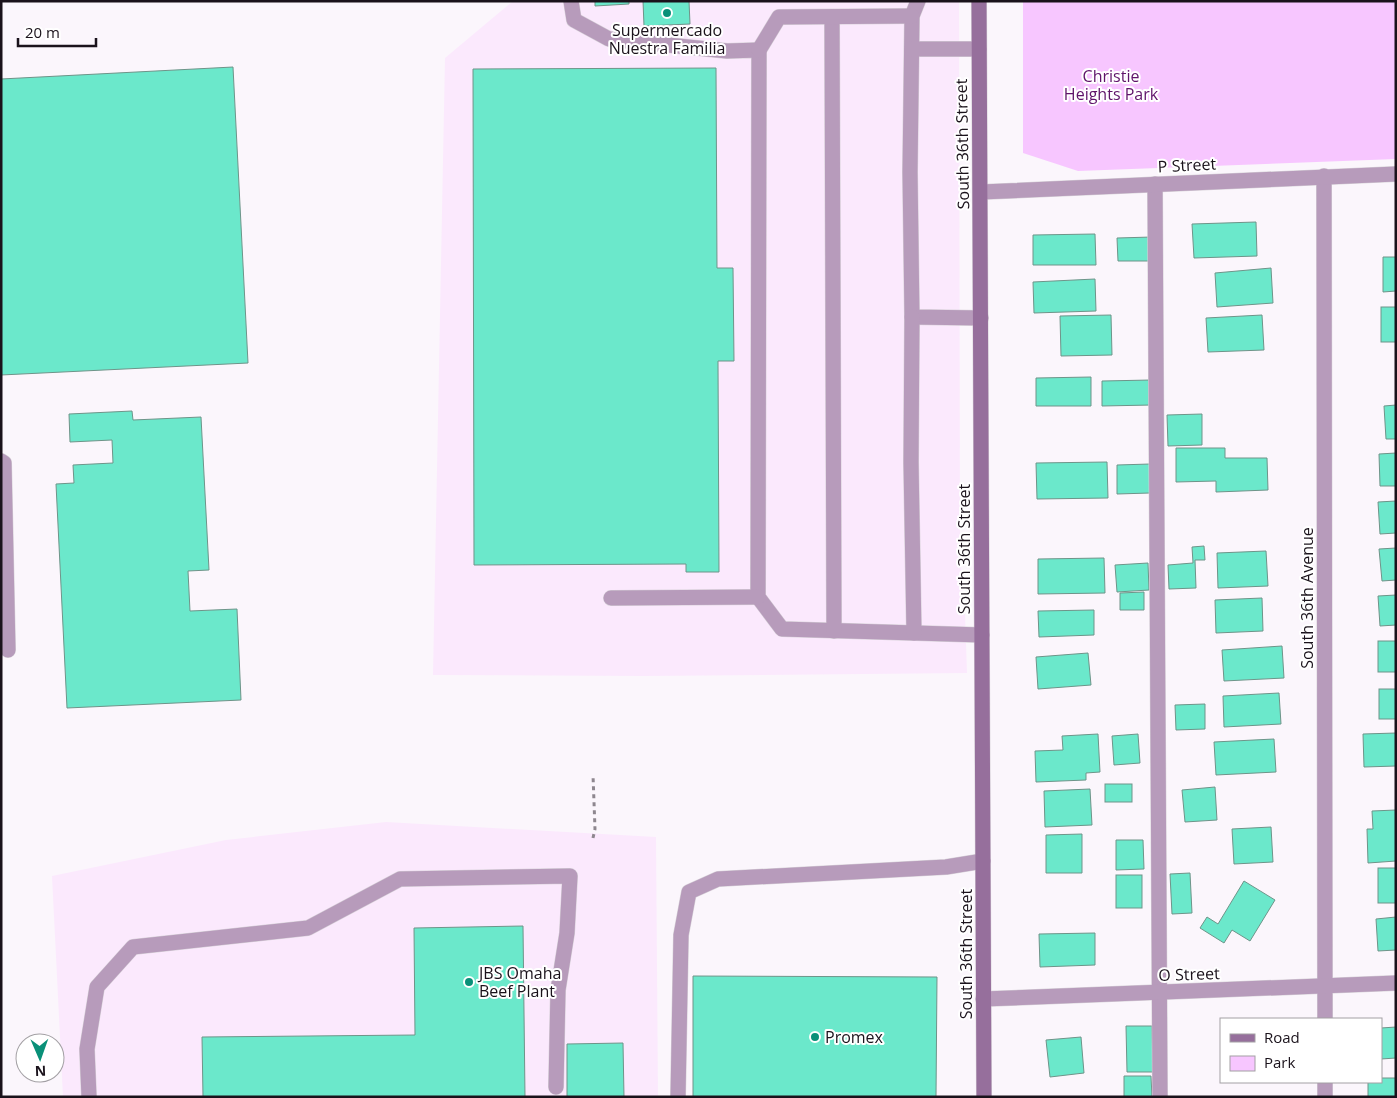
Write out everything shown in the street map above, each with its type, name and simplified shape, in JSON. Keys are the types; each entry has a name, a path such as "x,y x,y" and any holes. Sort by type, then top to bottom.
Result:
{"main road":[{"name":"South 36th Street","path":"979,1 984,1097"}],"street":[{"path":"571,1 574,20 609,39 727,50 759,50"},
{"path":"862,1 862,17"},
{"path":"914,633 911,462 910,172 912,16 918,1"},
{"path":"912,16 779,18 759,50 758,597 782,629 982,635"},
{"path":"832,17 834,631"},
{"path":"912,49 979,49"},
{"name":"P Street","path":"981,192 1396,174"},
{"name":"South 36th Avenue","path":"1324,176 1325,1018"},
{"path":"1155,184 1160,1097"},
{"path":"912,317 981,318"},
{"path":"1,460 4,463 8,650"},
{"path":"611,598 758,597"},
{"path":"678,1097 681,935 688,892 718,879 946,867 983,861"},
{"path":"89,1097 87,1050 97,987 133,947 308,928 400,879 570,876 567,933 558,990 556,1087"},
{"name":"O Street","path":"983,999 1396,983"},
{"path":"1325,1083 1325,1097"}],"path":[{"path":"593,775 595,829 593,838"}],"shaded area":[{"path":"513,1 959,1 960,554 967,673 643,676 433,675 445,58"},
{"path":"386,822 656,837 658,1097 63,1097 62,1083 65,1083 65,1033 60,1033 52,876 226,840"}],"green space":[{"name":"Christie Heights Park","path":"1023,1 1396,1 1396,159 1078,171 1023,153"}],"building":[{"name":"Supermercado Nuestra Familia","path":"595,1 629,1 629,4 595,6"},
{"name":"Supermercado Nuestra Familia","path":"643,1 689,1 690,24 644,26"},
{"path":"233,67 248,363 1,375 1,79"},
{"path":"716,68 717,268 733,268 734,361 718,361 719,572 686,572 686,564 474,565 473,69"},
{"path":"1256,222 1257,256 1194,258 1192,224"},
{"path":"1095,234 1096,265 1033,265 1033,235"},
{"path":"1152,237 1152,261 1118,261 1117,238"},
{"path":"1383,257 1396,257 1396,291 1383,292"},
{"path":"1271,268 1273,303 1217,307 1215,273"},
{"path":"1095,279 1096,311 1034,313 1033,282"},
{"path":"1381,307 1396,307 1396,342 1381,342"},
{"path":"1111,315 1112,355 1061,356 1060,316"},
{"path":"1262,315 1264,350 1208,352 1206,318"},
{"path":"1091,377 1091,406 1036,406 1036,378"},
{"path":"1151,380 1152,405 1102,406 1102,381"},
{"path":"1396,405 1396,439 1386,439 1384,406"},
{"path":"132,411 133,420 201,417 209,570 188,571 190,611 237,609 241,700 67,708 56,484 74,483 73,465 113,463 112,440 70,442 69,414"},
{"path":"1202,414 1202,445 1168,446 1167,415"},
{"path":"1176,448 1225,448 1225,458 1267,458 1268,490 1216,492 1216,481 1176,482"},
{"path":"1396,453 1396,486 1380,486 1379,454"},
{"path":"1107,462 1108,498 1037,499 1036,463"},
{"path":"1150,464 1150,493 1117,494 1117,465"},
{"path":"1396,501 1396,533 1380,534 1378,502"},
{"path":"1204,546 1205,560 1195,560 1196,588 1169,589 1168,565 1193,563 1192,547"},
{"path":"1396,548 1396,580 1382,581 1379,549"},
{"path":"1266,551 1268,586 1218,588 1217,553"},
{"path":"1104,558 1105,593 1038,594 1038,559"},
{"path":"1148,563 1149,590 1117,592 1115,565"},
{"path":"1144,592 1144,610 1120,610 1120,593"},
{"path":"1396,595 1396,625 1380,626 1378,596"},
{"path":"1262,598 1263,631 1216,633 1215,600"},
{"path":"1094,610 1094,635 1039,637 1038,611"},
{"path":"1378,641 1396,641 1396,672 1378,672"},
{"path":"1282,646 1284,678 1224,681 1222,650"},
{"path":"1088,653 1091,685 1038,689 1036,657"},
{"path":"1379,689 1396,689 1396,719 1379,719"},
{"path":"1279,693 1281,724 1224,727 1223,696"},
{"path":"1205,704 1205,729 1176,730 1175,705"},
{"path":"1396,733 1396,766 1364,767 1363,734"},
{"path":"1098,734 1100,772 1086,773 1086,780 1036,782 1035,751 1063,750 1062,736"},
{"path":"1138,734 1140,763 1114,765 1112,736"},
{"path":"1274,739 1276,772 1216,775 1214,742"},
{"path":"1105,784 1132,784 1132,802 1105,802"},
{"path":"1215,787 1217,820 1185,822 1182,790"},
{"path":"1090,789 1092,825 1045,827 1044,791"},
{"path":"1396,810 1396,861 1368,863 1367,829 1373,829 1372,811"},
{"path":"1271,827 1273,862 1234,864 1232,829"},
{"path":"1082,834 1082,873 1046,873 1046,835"},
{"path":"1116,840 1143,840 1144,869 1116,870"},
{"path":"1378,868 1396,868 1396,903 1378,903"},
{"path":"1190,873 1192,913 1172,914 1170,874"},
{"path":"1116,875 1142,875 1142,908 1116,908"},
{"path":"1244,881 1275,900 1250,941 1232,930 1224,943 1200,928 1207,917 1218,924"},
{"path":"1396,917 1396,950 1378,951 1376,919"},
{"name":"JBS Omaha Beef Plant","path":"523,926 525,1097 203,1097 202,1037 415,1035 414,928"},
{"path":"1095,933 1095,965 1040,967 1039,934"},
{"name":"Promex","path":"693,976 937,977 936,1097 693,1097"},
{"path":"1126,1026 1152,1026 1153,1072 1127,1072"},
{"path":"1396,1027 1396,1058 1382,1059 1382,1028"},
{"path":"1081,1037 1084,1073 1050,1077 1046,1040"},
{"name":"JBS Omaha Beef Plant","path":"623,1043 624,1097 567,1097 567,1044"},
{"path":"1124,1076 1151,1076 1152,1097 1124,1097"},
{"path":"1382,1078 1396,1078 1396,1097 1368,1097 1368,1083 1382,1083"}],"place":[{"name":"Supermercado Nuestra Familia","path":"667,13"},
{"name":"JBS Omaha Beef Plant","path":"469,982"},
{"name":"Promex","path":"815,1037"}]}
